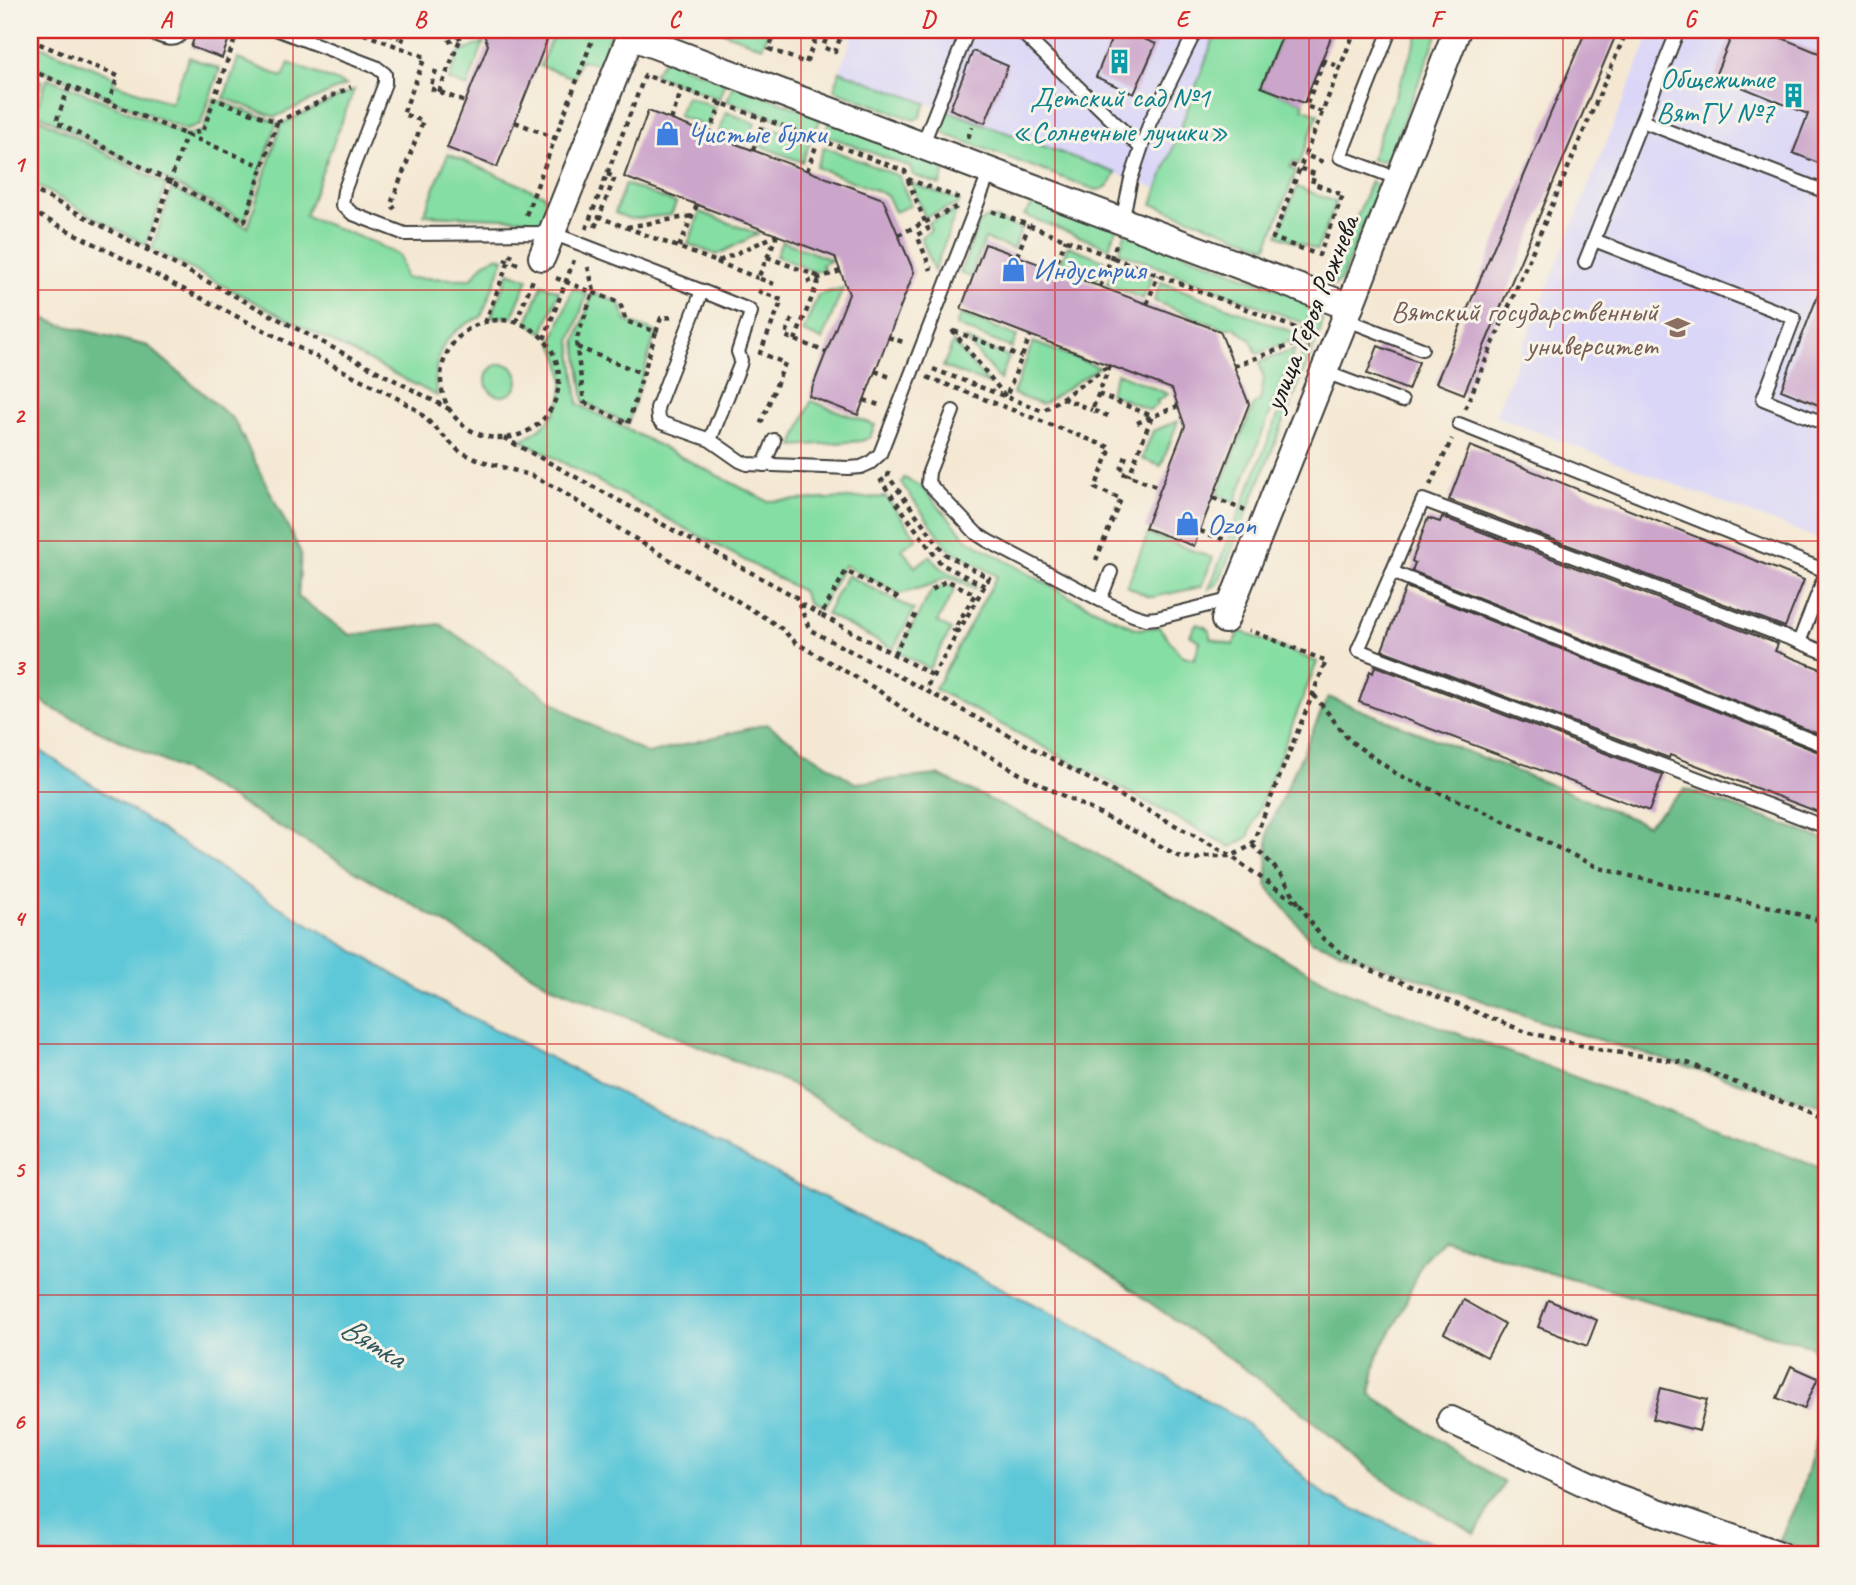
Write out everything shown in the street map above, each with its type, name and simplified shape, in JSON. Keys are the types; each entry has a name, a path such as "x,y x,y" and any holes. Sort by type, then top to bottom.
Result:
{"street":[{"name":"улица Героя Рожнева","path":"1229,609 1325,372 1457,30"},
{"path":"542,257 632,33 732,74 1124,222 1348,313"},
{"path":"1451,1420 1615,1497 1780,1555"}],"lane":[{"path":"145,30 170,39 181,36 183,30"},
{"path":"278,30 376,68 384,74 385,83 344,191 342,205 353,214 405,234 552,233 749,310 751,312 738,352 740,365 710,440"},
{"path":"922,146 968,30"},
{"path":"1019,30 1141,148"},
{"path":"1124,222 1131,179 1150,122 1196,30"},
{"path":"1390,30 1340,157 1399,179"},
{"path":"1585,262 1678,30"},
{"path":"1642,121 1826,192"},
{"path":"702,291 657,408 658,419 662,423 710,440 747,464 839,468 860,467 870,463 880,454 990,171"},
{"path":"1594,240 1794,318 1763,399 1826,424"},
{"path":"1348,313 1422,349"},
{"path":"1325,372 1402,401"},
{"path":"953,411 929,472 928,483 977,534 1100,600 1146,619 1229,609"},
{"path":"1459,424 1826,572 1799,642"},
{"path":"764,466 773,442"},
{"path":"1826,653 1423,500 1358,650 1826,827"},
{"path":"1392,572 1826,746"},
{"path":"1100,600 1109,578"}],"path":[{"path":"186,135 202,131 238,30"},
{"path":"354,30 425,57 403,114 423,121 391,204 394,209 405,214"},
{"path":"379,30 409,41"},
{"path":"399,38 403,30"},
{"path":"443,30 461,37"},
{"path":"449,41 477,30"},
{"path":"589,30 593,39"},
{"path":"485,323 596,30"},
{"path":"776,30 769,49 806,63 819,30"},
{"path":"829,30 823,47 835,52 844,30"},
{"path":"1423,500 1459,424 1627,30"},
{"path":"439,92 461,37"},
{"path":"30,40 118,76 108,103"},
{"path":"1322,112 1306,106 1323,60 1340,67"},
{"path":"30,70 262,166"},
{"path":"436,70 430,88 465,102"},
{"path":"709,134 732,74"},
{"path":"544,339 645,75 905,171 928,229 917,235 935,280"},
{"path":"69,87 56,122 245,221 277,122 351,86"},
{"path":"671,120 682,89"},
{"path":"214,99 277,122"},
{"path":"807,171 828,110"},
{"path":"753,150 764,119"},
{"path":"514,122 555,138"},
{"path":"147,250 186,135"},
{"path":"1291,165 1300,168 1315,174 1312,183 1343,195 1320,255 1273,237 1300,168 1305,155"},
{"path":"588,225 595,227 615,177 607,174"},
{"path":"908,179 965,201 959,217"},
{"path":"30,188 449,409"},
{"path":"898,235 964,204"},
{"path":"679,247 696,205"},
{"path":"977,205 1311,334"},
{"path":"30,211 397,398 418,411 460,452 533,477 558,489 767,618 796,643 878,690 919,721 1178,856 1196,859 1203,856 1232,856 1252,845 1326,661 1229,609"},
{"path":"626,227 692,216"},
{"path":"599,217 774,284"},
{"path":"1100,287 1124,222"},
{"path":"1017,256 1029,225"},
{"path":"717,262 777,235 758,278"},
{"path":"1054,270 1066,239"},
{"path":"581,243 594,291 576,341 584,402 628,424 661,318 677,317"},
{"path":"516,322 542,257"},
{"path":"767,257 820,277"},
{"path":"807,282 840,271"},
{"path":"1147,304 1158,275"},
{"path":"794,340 820,277"},
{"path":"757,291 782,300 760,353 785,363 755,438 773,442"},
{"path":"593,293 620,303 626,321 656,332"},
{"path":"792,319 785,336 826,352"},
{"path":"496,320 516,322 534,330 544,339 557,360 560,380 548,415 534,429 516,437 494,438 478,435 461,425 449,409 442,390 442,370 448,352 460,336 485,323 496,320"},
{"path":"932,322 1022,357"},
{"path":"952,330 1006,397"},
{"path":"1298,330 1305,349"},
{"path":"1006,397 1030,336"},
{"path":"888,337 910,345"},
{"path":"1234,366 1302,341"},
{"path":"577,347 644,374"},
{"path":"916,363 1043,411 1110,365 1092,410"},
{"path":"875,371 897,379"},
{"path":"926,376 1111,448 1095,488 1121,499 1090,576 1109,578"},
{"path":"1098,394 1152,416"},
{"path":"1062,398 1108,416"},
{"path":"864,400 886,407"},
{"path":"1137,422 1178,406"},
{"path":"1129,476 1152,416"},
{"path":"504,438 796,597 810,630 1232,856 1300,905"},
{"path":"1126,456 1120,472 1161,488"},
{"path":"881,481 941,564 983,585 954,630 958,632"},
{"path":"1200,531 1228,541"},
{"path":"821,615 846,571 898,598"},
{"path":"932,590 948,581 975,594"},
{"path":"799,603 934,676"},
{"path":"894,654 917,612"},
{"path":"1313,694 1349,740 1398,775 1485,812 1599,868 1826,922"},
{"path":"1252,845 1283,877 1321,937 1345,956 1371,970 1526,1032 1602,1051 1688,1063 1826,1120"}],"shaded area":[{"path":"855,30 1217,30 1158,189 840,71"},
{"name":"Вятский государственный университет","path":"1652,30 1826,30 1826,551 1819,539 1495,416"}],"green space":[{"path":"555,30 612,30 600,61 596,64 580,60 574,78 540,66"},
{"path":"718,30 769,30 762,47"},
{"path":"1217,30 1285,30 1261,87 1304,103 1302,108 1318,114 1299,164 1293,161 1290,168 1296,171 1267,247 1152,204"},
{"path":"1420,30 1439,30 1390,155 1376,161 1371,159"},
{"path":"30,42 115,77 113,83 171,103 189,57 220,69 200,125 186,130 30,65"},
{"path":"484,42 467,87 449,80 459,53"},
{"path":"238,59 283,77 289,63 346,85 275,117 224,98"},
{"path":"665,59 725,82 719,99 653,74"},
{"path":"840,71 926,103 920,117 914,120 834,90"},
{"path":"30,75 42,81 31,114 166,185 146,245 30,182"},
{"path":"48,78 186,135 203,131 214,99 277,122 245,221 35,112"},
{"path":"733,84 821,117 815,133 727,101"},
{"path":"354,90 305,216 397,254 400,256 405,278 471,279 485,262 499,256 504,259 481,317 457,330 442,347 436,369 437,396 152,249 172,188 248,227 281,124"},
{"path":"686,96 715,107 708,127 678,116"},
{"path":"945,110 1116,173 1108,185 1096,190 947,135 943,130"},
{"path":"726,112 755,123 748,143 719,132"},
{"path":"830,121 947,164 940,185 913,175 910,167 825,135"},
{"path":"766,125 810,142 802,162 758,145"},
{"path":"824,147 899,176 911,205 895,212 887,195 816,167"},
{"path":"448,154 542,194 548,204 543,222 526,226 528,219 424,215"},
{"path":"1371,181 1375,184 1376,193 1341,280 1329,288"},
{"path":"911,183 960,201 959,204 925,217"},
{"path":"625,184 676,203 671,215 630,219 615,213"},
{"path":"1297,187 1336,202 1317,250 1278,235"},
{"path":"1035,202 1117,227 1109,248 1024,215"},
{"path":"957,210 934,271 921,237 931,230 928,223"},
{"path":"700,212 758,234 717,255 688,244"},
{"path":"987,218 994,218 1021,229 1013,249 985,239 970,277 960,273 979,223"},
{"path":"1126,231 1314,303 1306,324 1119,252"},
{"path":"782,241 832,260 822,265 824,269 815,272 776,256"},
{"path":"1068,246 1104,260 1096,281 1059,266"},
{"path":"1115,264 1152,278 1143,299 1107,284"},
{"path":"509,272 528,279 512,317 491,317"},
{"path":"1161,282 1295,333 1295,339 1257,354 1251,340 1234,327 1224,329 1154,301"},
{"path":"542,285 559,291 543,333 527,322"},
{"path":"573,288 587,294 571,340 578,404 767,501 886,497 917,538 902,549 915,567 930,556 942,569 976,586 974,589 945,577 933,584 900,594 844,565 820,610 808,604 802,591 521,440 547,422 561,399 562,372 552,342"},
{"path":"843,288 822,340 803,332 818,295"},
{"path":"593,293 620,303 626,321 656,332 628,424 584,402 576,341"},
{"path":"30,313 59,324 148,346 234,420 301,553 298,597 350,635 440,624 579,719 648,754 766,724 855,783 938,775 1046,826 1343,991 1826,1170 1826,1372 1810,1345 1536,1269 1444,1239 1422,1261 1401,1314 1378,1354 1370,1394 1504,1483 1475,1534 1381,1478 1283,1396 1069,1246 787,1082 553,987 190,774 49,707 30,689"},
{"path":"961,314 1017,336 1012,348 956,326"},
{"path":"1318,315 1322,320 1321,329 1220,579 1209,589"},
{"path":"965,339 1009,357 1000,380"},
{"path":"953,342 989,384 943,367"},
{"path":"1033,342 1099,367 1042,405 1013,394"},
{"path":"1295,350 1235,502 1217,495 1254,404 1260,401 1264,379 1259,362"},
{"path":"502,364 513,369 518,380 513,391 502,396 491,391 486,380 491,369"},
{"path":"1117,373 1168,394 1149,410 1109,393"},
{"path":"811,401 875,425 870,437 862,441 793,446"},
{"path":"1178,421 1161,466 1142,459 1153,431"},
{"path":"904,478 921,486 967,539 1076,600 1137,629 1159,627 1181,655 1194,659 1200,642 1190,635 1196,624 1210,631 1210,638 1233,645 1240,631 1317,662 1248,837 1231,847 935,689 997,576 949,549 901,483"},
{"path":"1148,534 1213,558 1201,587 1153,597 1127,586"},
{"path":"847,575 914,610 893,649 826,614"},
{"path":"948,585 955,589 937,622 951,630 929,669 898,652 932,590"},
{"path":"1328,697 1647,825 1685,789 1826,840 1826,1107 1566,1030 1311,941 1267,886 1268,829"},
{"path":"1826,1405 1826,1555 1817,1555 1779,1541 1799,1498"}],"water":[{"name":"Вятка","path":"30,744 278,906 441,1002 1076,1326 1245,1422 1325,1496 1458,1555 30,1555"}],"building":[{"path":"197,30 232,30 222,58 191,47"},
{"path":"482,30 551,30 497,167 447,148 488,45"},
{"name":"Детский сад №1 «Солнечные лучики»","path":"1115,30 1123,30 1156,44 1134,94 1096,77"},
{"path":"1285,30 1334,30 1304,103 1261,87"},
{"path":"1586,30 1618,30 1464,394 1436,383"},
{"name":"Общежитие ВятГУ №7","path":"1734,30 1762,30 1826,56 1826,166 1793,153 1808,114 1715,76"},
{"path":"973,51 1008,66 985,123 950,109"},
{"path":"648,111 883,199 914,272 858,415 809,396 849,294 835,257 624,177"},
{"path":"985,244 1220,331 1249,404 1194,546 1145,528 1185,426 1172,389 961,309"},
{"path":"1826,277 1826,408 1781,390"},
{"path":"1378,346 1419,362 1408,390 1367,374"},
{"path":"1470,446 1804,580 1785,627 1449,500"},
{"path":"1442,517 1778,644 1775,651 1826,671 1826,737 1412,571 1415,563 1412,561 1428,518 1440,522"},
{"path":"1406,587 1826,755 1826,815 1382,650"},
{"path":"1375,666 1663,775 1649,811 1359,702 1370,671 1373,673"},
{"path":"1463,1300 1505,1324 1487,1357 1444,1333"},
{"path":"1548,1300 1597,1320 1587,1346 1538,1327"},
{"path":"1791,1366 1818,1378 1804,1409 1777,1398"},
{"path":"1661,1388 1707,1400 1699,1431 1653,1419"}],"place":[{"name":"Детский сад №1 «Солнечные лучики»","path":"1120,62"},
{"name":"Общежитие ВятГУ №7","path":"1794,95"},
{"name":"Чистые булки","path":"667,133"},
{"name":"Индустрия","path":"1013,269"},
{"name":"Вятский государственный университет","path":"1678,328"},
{"name":"Ozon","path":"1187,524"}]}
